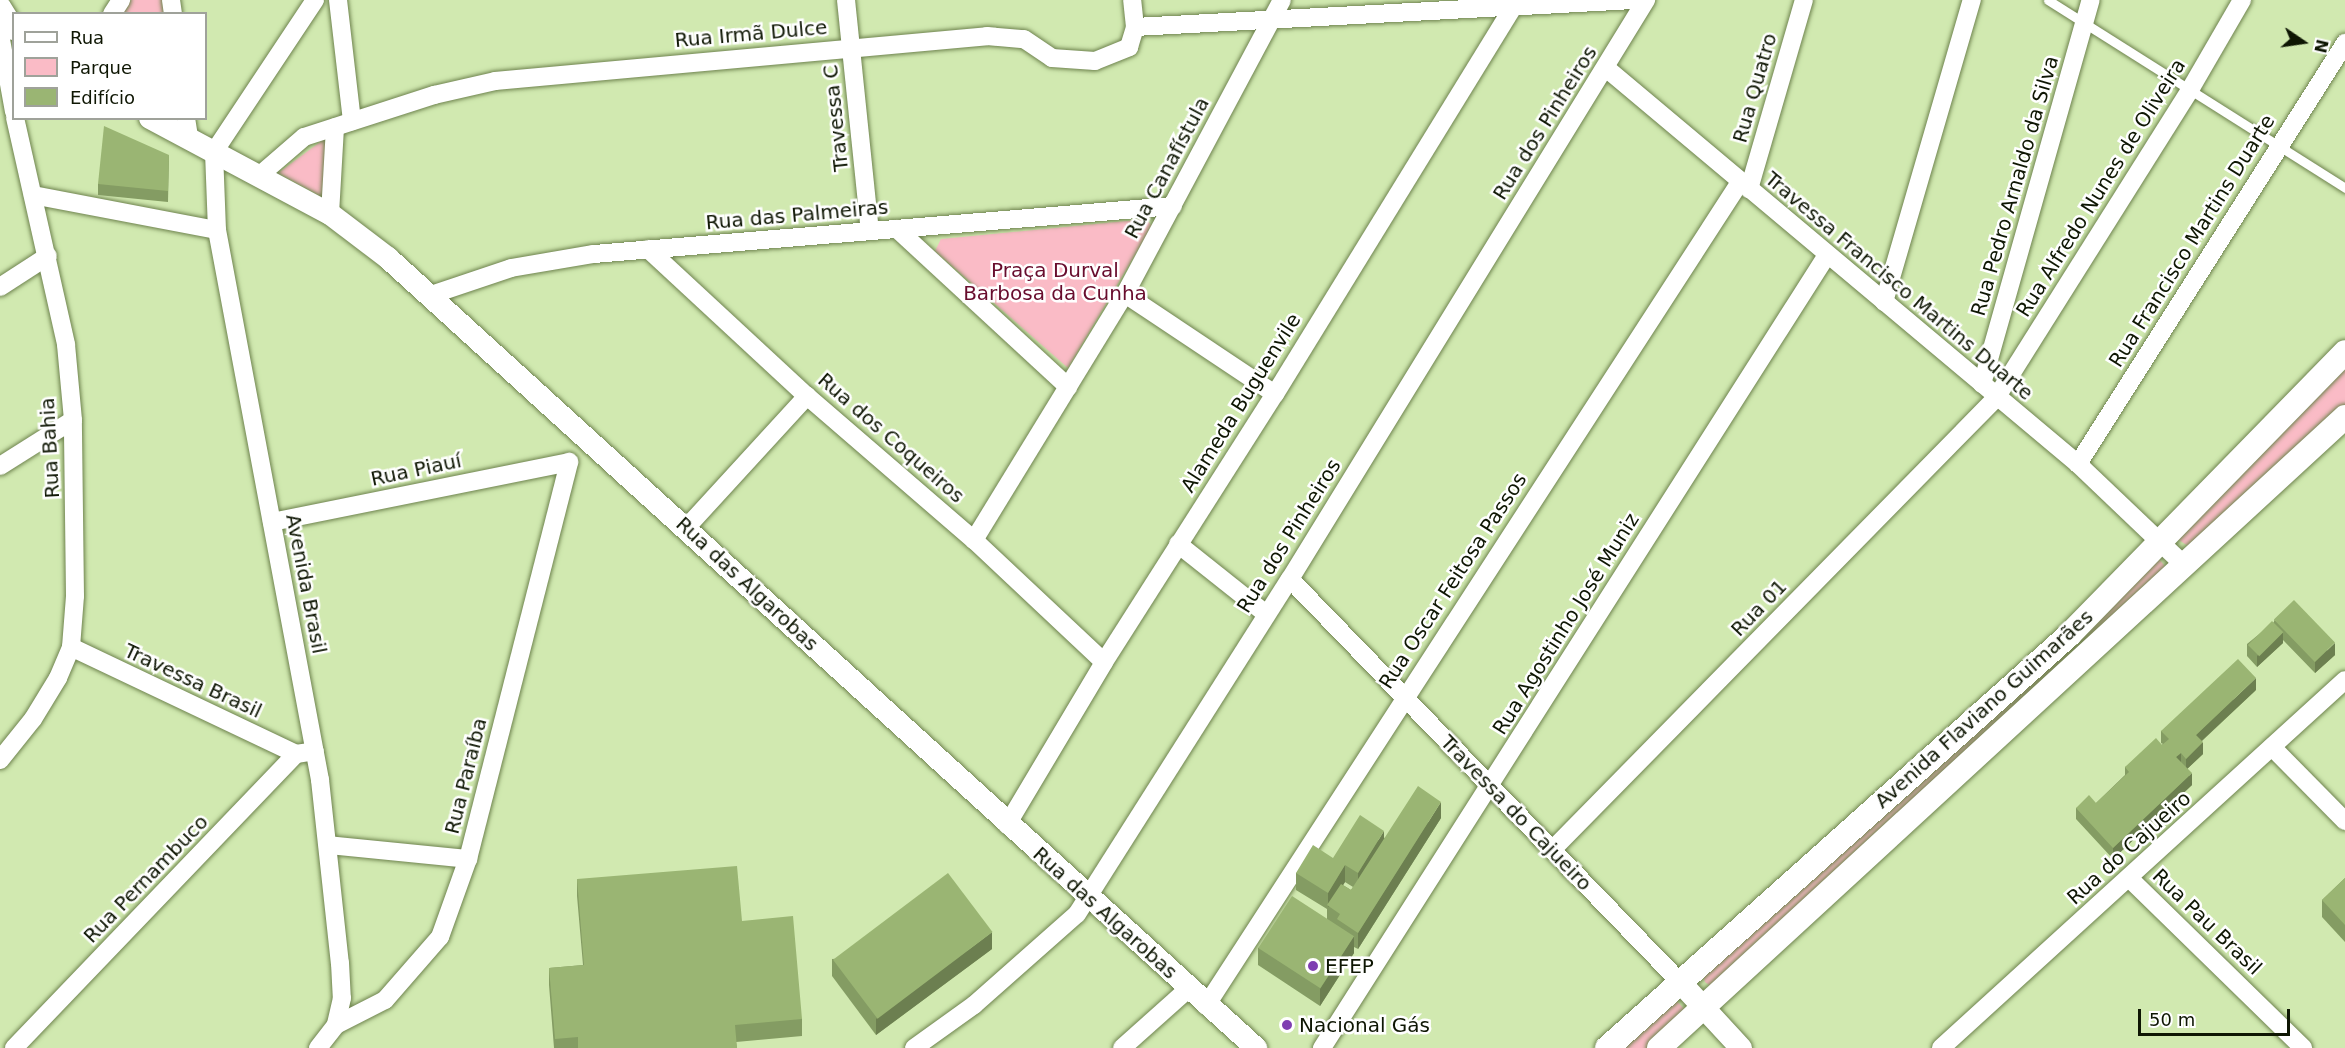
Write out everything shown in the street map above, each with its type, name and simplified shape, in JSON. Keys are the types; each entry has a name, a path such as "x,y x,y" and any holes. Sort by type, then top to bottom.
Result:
{"main road":[{"name":"Avenida Flaviano Guimarães","path":"1606,1048 2069,635 2345,352"},
{"name":"Avenida Flaviano Guimarães","path":"1659,1048 2345,417"}],"street":[{"path":"214,152 315,0"},
{"path":"330,214 343,124 338,0"},
{"name":"Travessa C","path":"846,0 870,231"},
{"path":"1132,0 1135,27 1494,3 1514,6 1634,0"},
{"name":"Rua Canafístula","path":"974,540 1125,294 1282,0"},
{"name":"Rua dos Pinheiros","path":"914,1048 974,1005 1077,914 1290,579 1646,0"},
{"name":"Rua Quatro","path":"1744,185 1804,0"},
{"path":"1884,302 1971,0"},
{"name":"Rua Pedro Arnaldo da Silva","path":"1982,384 2091,0"},
{"name":"Rua Alfredo Nunes de Oliveira","path":"1996,398 2191,88 2242,0"},
{"name":"Alameda Buguenvile","path":"1007,825 1104,662 1275,394 1514,6"},
{"path":"0,7 12,26"},
{"name":"Rua Irmã Dulce","path":"260,175 304,137 461,87 495,81 851,47 1007,35 1024,39 1052,58 1095,61 1129,47 1135,27"},
{"path":"0,34 12,101"},
{"name":"Rua Francisco Martins Duarte","path":"2078,464 2345,43"},
{"name":"Travessa Francisco Martins Duarte","path":"1606,68 1996,398 2078,464 2184,565"},
{"name":"Rua Bahia","path":"0,760 33,719 71,647 76,527 72,420 66,344 48,256 15,120"},
{"name":"Rua das Algarobas","path":"158,120 188,128 214,152 330,214 431,296 588,443 687,527 1007,825 1089,896 1206,1006 1256,1048"},
{"name":"Avenida Brasil","path":"214,152 217,230 315,751 328,845 340,963 342,998 336,1025"},
{"name":"Rua Oscar Feitosa Passos","path":"1206,1006 1403,699 1744,185"},
{"path":"33,195 217,230"},
{"name":"Rua das Palmeiras","path":"431,296 511,268 648,249 1173,206"},
{"path":"897,229 1068,387"},
{"name":"Rua dos Coqueiros","path":"648,249 807,396 974,540 1104,662"},
{"name":"Rua Agostinho José Muniz","path":"1322,1048 1827,255"},
{"path":"0,287 48,256"},
{"path":"1125,294 1275,394"},
{"path":"687,527 807,396"},
{"name":"Rua 01","path":"1553,849 1996,398"},
{"path":"0,466 72,420"},
{"path":"569,462 588,443"},
{"name":"Rua Piauí","path":"272,522 569,462"},
{"name":"Rua Paraíba","path":"318,1048 336,1025 385,1000 426,957 440,937 468,859 569,462"},
{"path":"1178,544 1266,614"},
{"name":"Travessa do Cajueiro","path":"1290,579 1403,699 1491,784 1741,1048"},
{"name":"Travessa Brasil","path":"71,647 296,754"},
{"name":"Rua do Cajueiro","path":"1941,1048 2130,879 2345,680"},
{"path":"2272,747 2345,821"},
{"path":"296,754 315,751"},
{"name":"Rua Pernambuco","path":"14,1048 296,754"},
{"path":"328,845 468,859"},
{"name":"Rua Pau Brasil","path":"2130,879 2303,1048"},
{"path":"1122,1048 1188,989"}],"lane":[{"path":"2048,0 2191,88 2345,188"}],"green space":[{"path":"131,0 162,0 164,12 123,12"},
{"path":"327,137 326,199 278,173"},
{"name":"Praça Durval Barbosa da Cunha","path":"1146,219 1152,226 1068,368 935,251 941,239"},
{"path":"2345,357 2345,408 2191,548 2179,540 2181,527"},
{"path":"2159,559 2168,570 1712,987 1705,982 1702,973"},
{"path":"1674,998 1686,1011 1655,1048 1613,1048"}],"building":[{"path":"104,126 169,155 168,191 98,184"},
{"path":"2294,600 2335,642 2315,662 2274,619"},
{"path":"2272,621 2283,632 2259,656 2248,645"},
{"path":"2238,659 2256,678 2196,735 2203,742 2186,759 2181,753 2176,757 2192,773 2113,848 2076,808 2089,795 2096,803 2129,772 2125,767 2156,738 2162,745 2169,739 2161,731"},
{"path":"1418,786 1441,802 1358,933 1337,919 1340,914 1327,905 1341,884 1351,890"},
{"path":"1360,815 1384,831 1358,873 1345,865 1328,893 1296,873 1313,845 1333,858"},
{"path":"737,866 742,921 793,916 802,1019 735,1025 737,1048 578,1048 578,1037 555,1039 549,968 584,965 577,879"},
{"path":"948,873 993,932 878,1019 833,960"},
{"path":"2345,878 2345,925 2322,900"},
{"path":"1292,896 1354,936 1320,988 1258,948"}],"place":[{"name":"EFEP","path":"1313,966"},
{"name":"Nacional Gás","path":"1287,1025"}]}
